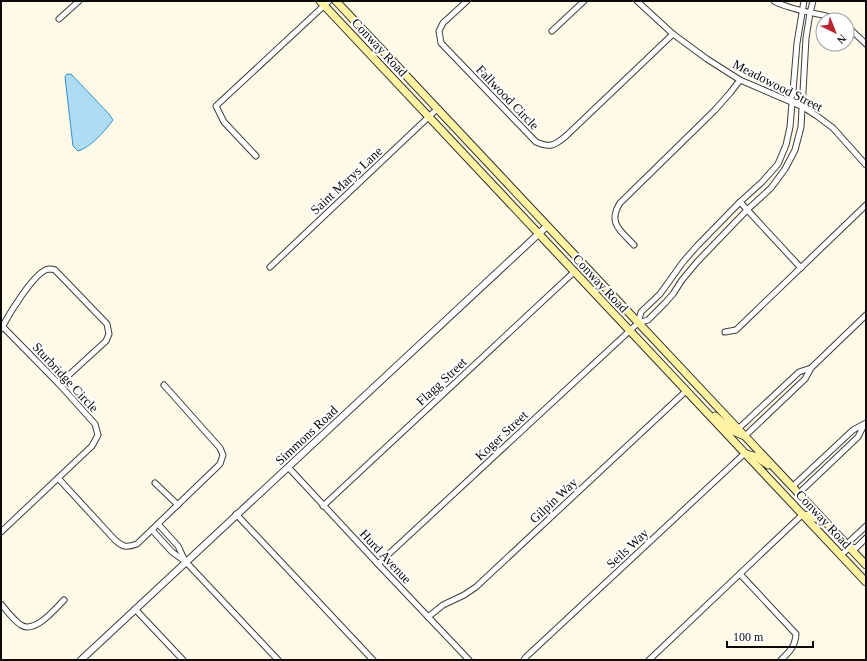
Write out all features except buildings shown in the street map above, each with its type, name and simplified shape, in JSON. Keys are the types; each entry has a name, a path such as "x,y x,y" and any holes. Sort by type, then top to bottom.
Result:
{"main road":[{"name":"Conway Road","path":"336,1 866,565"},
{"name":"Conway Road","path":"325,3 538,234 866,582"},
{"path":"706,412 718,418 734,431 745,436"},
{"path":"745,453 757,458 780,474"},
{"path":"802,515 813,516 832,528"}],"street":[{"path":"59,19 79,1"},
{"name":"Fallwood Circle","path":"467,1 443,23 439,31 441,43 536,142 546,146 557,144 674,34"},
{"path":"552,32 584,1"},
{"name":"Meadowood Street","path":"637,1 674,34 707,60 740,80 803,107 817,116 833,128 866,165"},
{"path":"774,1 778,4 802,12 815,14"},
{"path":"638,323 641,312 660,294 683,262 697,246 762,182 778,164 786,145 790,128 797,42 804,1"},
{"path":"638,323 648,320 659,310 697,262 747,210 771,188 785,169 795,150 801,127 806,38 813,1"},
{"path":"256,156 224,122 216,106 325,3"},
{"path":"855,34 866,44"},
{"path":"634,245 616,226 614,219 615,210 620,203 716,110 740,80"},
{"name":"Saint Marys Lane","path":"270,267 437,109"},
{"path":"740,202 802,268"},
{"path":"725,332 736,330 866,205"},
{"name":"Simmons Road","path":"84,659 236,514 547,226"},
{"path":"2,327 30,283 39,274 48,269 55,270 107,324 109,334 106,341 59,384"},
{"name":"Flagg Street","path":"323,506 574,272"},
{"path":"745,436 805,379 811,368 866,315"},
{"name":"Koger Street","path":"378,564 638,323"},
{"name":"Sturbridge Circle","path":"1,532 92,446 98,435 95,424 59,384 2,327"},
{"path":"738,429 799,372 811,368"},
{"path":"58,478 122,546 129,547 137,544 220,464 223,455 220,448 164,385"},
{"name":"Gilpin Way","path":"428,617 444,605 476,587 686,391"},
{"path":"792,487 853,430 865,424"},
{"path":"799,493 858,437 865,424"},
{"name":"Seils Way","path":"524,660 745,453"},
{"name":"Hurd Avenue","path":"288,467 469,660"},
{"path":"155,482 178,505"},
{"path":"236,514 374,660"},
{"path":"649,660 802,515"},
{"path":"158,524 178,546 186,562"},
{"path":"841,555 850,547 850,541 866,526"},
{"path":"152,530 172,552 186,562 278,660"},
{"path":"850,547 856,548 866,538"},
{"path":"740,574 796,634 795,643 789,653 781,660"},
{"path":"1,604 20,625 28,628 38,624 64,600"},
{"path":"135,609 183,660"}],"water":[{"path":"67,74 71,74 113,120 102,134 92,143 78,151 73,146 65,77"}]}
